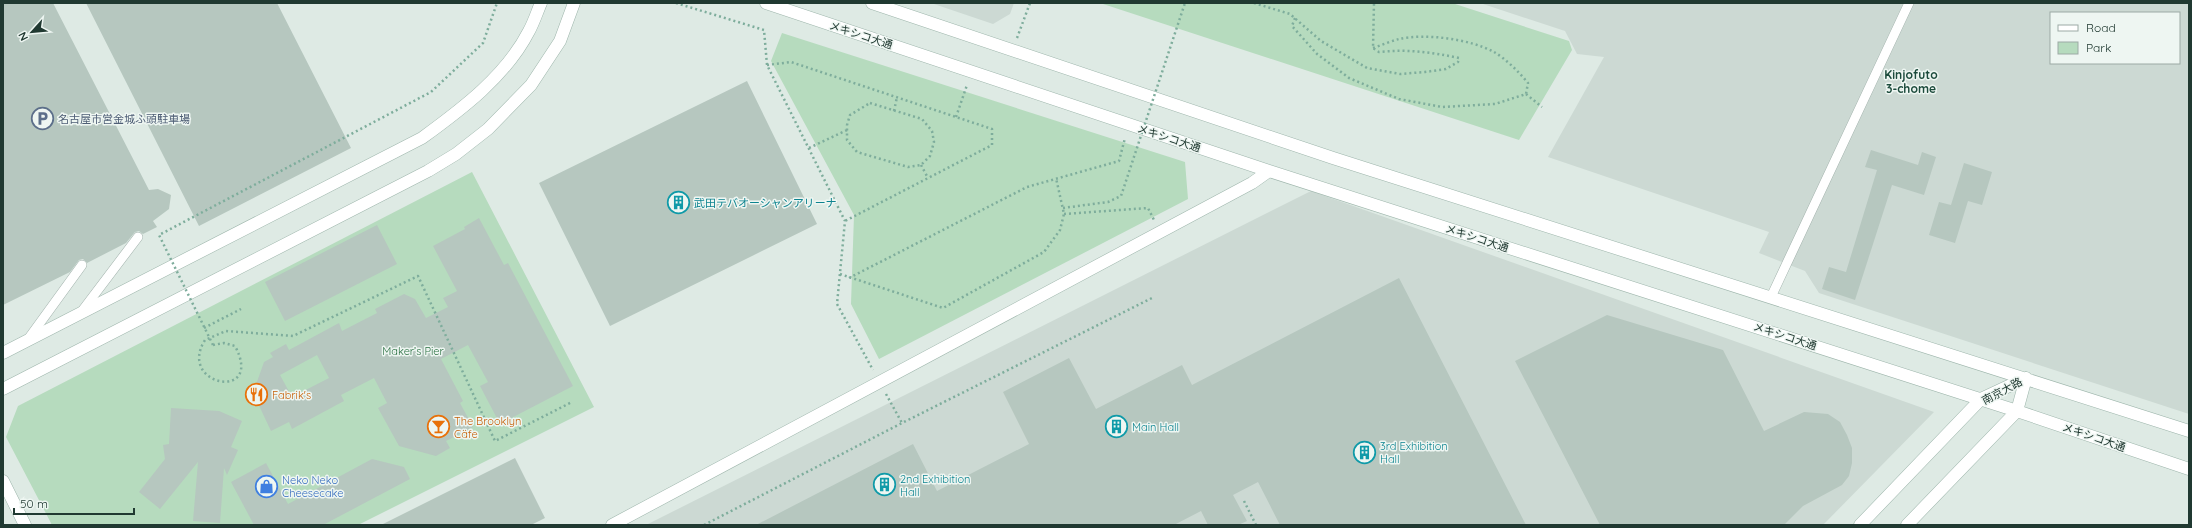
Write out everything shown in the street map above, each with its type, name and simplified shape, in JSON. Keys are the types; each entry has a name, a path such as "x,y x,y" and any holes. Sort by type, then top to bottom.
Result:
{"street":[{"path":"3,353 78,316 422,138 481,92 520,47 530,31 541,3"},
{"path":"3,389 428,171 456,154 488,129 530,85 560,41 574,3"},
{"name":"メキシコ大通","path":"766,3 1269,171 2017,410 2189,469"},
{"path":"872,3 1334,158 2189,431"},
{"path":"612,525 1252,183 1269,171"},
{"name":"南京大路","path":"1860,525 1981,399 2026,378"},
{"name":"南京大路","path":"1907,525 2017,410 2026,378"},
{"path":"3,481 25,525"}],"lane":[{"path":"1772,297 1909,3"},
{"path":"78,316 138,237"},
{"path":"27,341 82,265"}],"path":[{"path":"497,3 483,43 431,92 159,235 204,328 213,345 224,342 235,346 240,356 243,367 239,376 230,382 219,382 209,378 201,367 198,356 205,340 226,331 293,336 418,276 495,441 572,402"},
{"path":"676,3 764,30 767,65 845,221 837,304 902,423"},
{"path":"1012,50 1030,3"},
{"path":"1063,208 1108,202 1121,196 1185,3"},
{"path":"1254,3 1290,14 1320,41 1367,68 1400,74 1446,69 1458,62 1458,58 1426,51 1401,50 1379,52 1373,48"},
{"path":"1373,48 1374,3"},
{"path":"1295,18 1292,26 1317,54 1349,78 1399,99 1442,108 1495,104 1526,94"},
{"path":"1373,48 1401,39 1437,37 1468,43 1494,52 1519,73 1528,83 1526,94"},
{"path":"767,65 791,62 992,129 992,145 845,221"},
{"path":"956,117 967,85"},
{"path":"1526,94 1542,107"},
{"path":"894,111 897,97"},
{"path":"870,103 894,111 922,120 932,131 934,142 930,156 921,165 908,167 857,152 847,140 850,115 870,103"},
{"path":"809,148 847,130"},
{"path":"849,278 1027,187 1119,161 1126,138"},
{"path":"921,165 928,178"},
{"path":"840,274 943,308 1044,252 1060,230 1064,214 1056,178"},
{"path":"1064,214 1148,208 1155,222"},
{"path":"704,525 902,423 1154,297"},
{"path":"204,328 241,309"},
{"path":"1244,501 1256,525"}],"shaded area":[{"path":"931,3 1014,3 1010,14 993,24"},
{"path":"1480,3 2189,3 2189,414 1819,293 1805,271 1759,253 1769,232 1548,157 1604,57 1577,54 1565,31"},
{"path":"1311,191 1934,412 1823,525 646,525"}],"green space":[{"path":"1100,3 1452,3 1569,41 1572,50 1519,140"},
{"path":"782,33 1185,162 1188,199 879,359 851,304 854,215 771,61"},
{"name":"Maker’s Pier","path":"472,172 594,407 358,525 52,525 6,437 18,406"}],"building":[{"name":"名古屋市営金城ふ頭駐車場","path":"3,3 53,3 149,190 158,189 171,195 169,209 153,221 157,227 143,234 139,231 135,232 126,243 87,263 83,259 79,260 70,272 3,305"},
{"path":"86,3 277,3 351,148 199,226"},
{"name":"武田テバオーシャンアリーナ","path":"747,81 817,224 610,326 539,183"},
{"path":"1871,150 1918,165 1922,152 1936,157 1924,195 1892,185 1855,300 1822,289 1829,267 1846,272 1877,170 1865,167"},
{"path":"1964,163 1992,172 1982,205 1968,201 1955,243 1929,235 1939,202 1951,205"},
{"path":"479,218 504,265 508,263 573,386 500,424 480,386 488,382 468,345 441,359 463,401 460,403 473,427 446,441 450,448 436,456 399,446 378,408 387,403 374,378 341,395 344,401 292,429 289,422 271,431 253,393 264,362 273,357 270,353 286,344 289,350 339,323 342,331 377,313 375,309 404,294 415,299 426,318 448,307 443,298 457,291 433,246 465,229 464,227","holes":["317,355 329,378 292,397 280,375"]},
{"path":"377,225 397,264 285,321 265,282"},
{"path":"1399,278 1526,525 1280,525 1258,482 1233,495 1247,521 1238,525 1208,525 1201,511 1174,525 756,525 913,444 937,491 1029,444 1003,392 1069,358 1096,409 1182,365 1192,385"},
{"path":"1607,315 1723,350 1764,431 1804,412 1828,414 1840,422 1852,448 1852,463 1849,476 1842,485 1803,506 1784,525 1600,525 1515,361"},
{"path":"171,408 219,411 242,421 231,447 238,450 227,475 224,468 220,523 193,521 198,462 160,509 139,492 165,459 163,445 169,444"},
{"path":"515,458 545,518 531,525 381,525"},
{"path":"372,459 404,467 410,479 323,525 254,525 231,482 266,463 288,504"}],"place":[{"name":"名古屋市営金城ふ頭駐車場","path":"43,119"},
{"name":"武田テバオーシャンアリーナ","path":"678,203"},
{"name":"Fabrik's","path":"257,395"},
{"name":"The Brooklyn Cäfe","path":"439,427"},
{"name":"Main Hall","path":"1117,427"},
{"name":"3rd Exhibition Hall","path":"1365,452"},
{"name":"2nd Exhibition Hall","path":"884,485"},
{"name":"Neko Neko Cheesecake","path":"267,486"}],"district":[{"name":"Kinjofuto 3-chome","path":"1911,82"}]}
